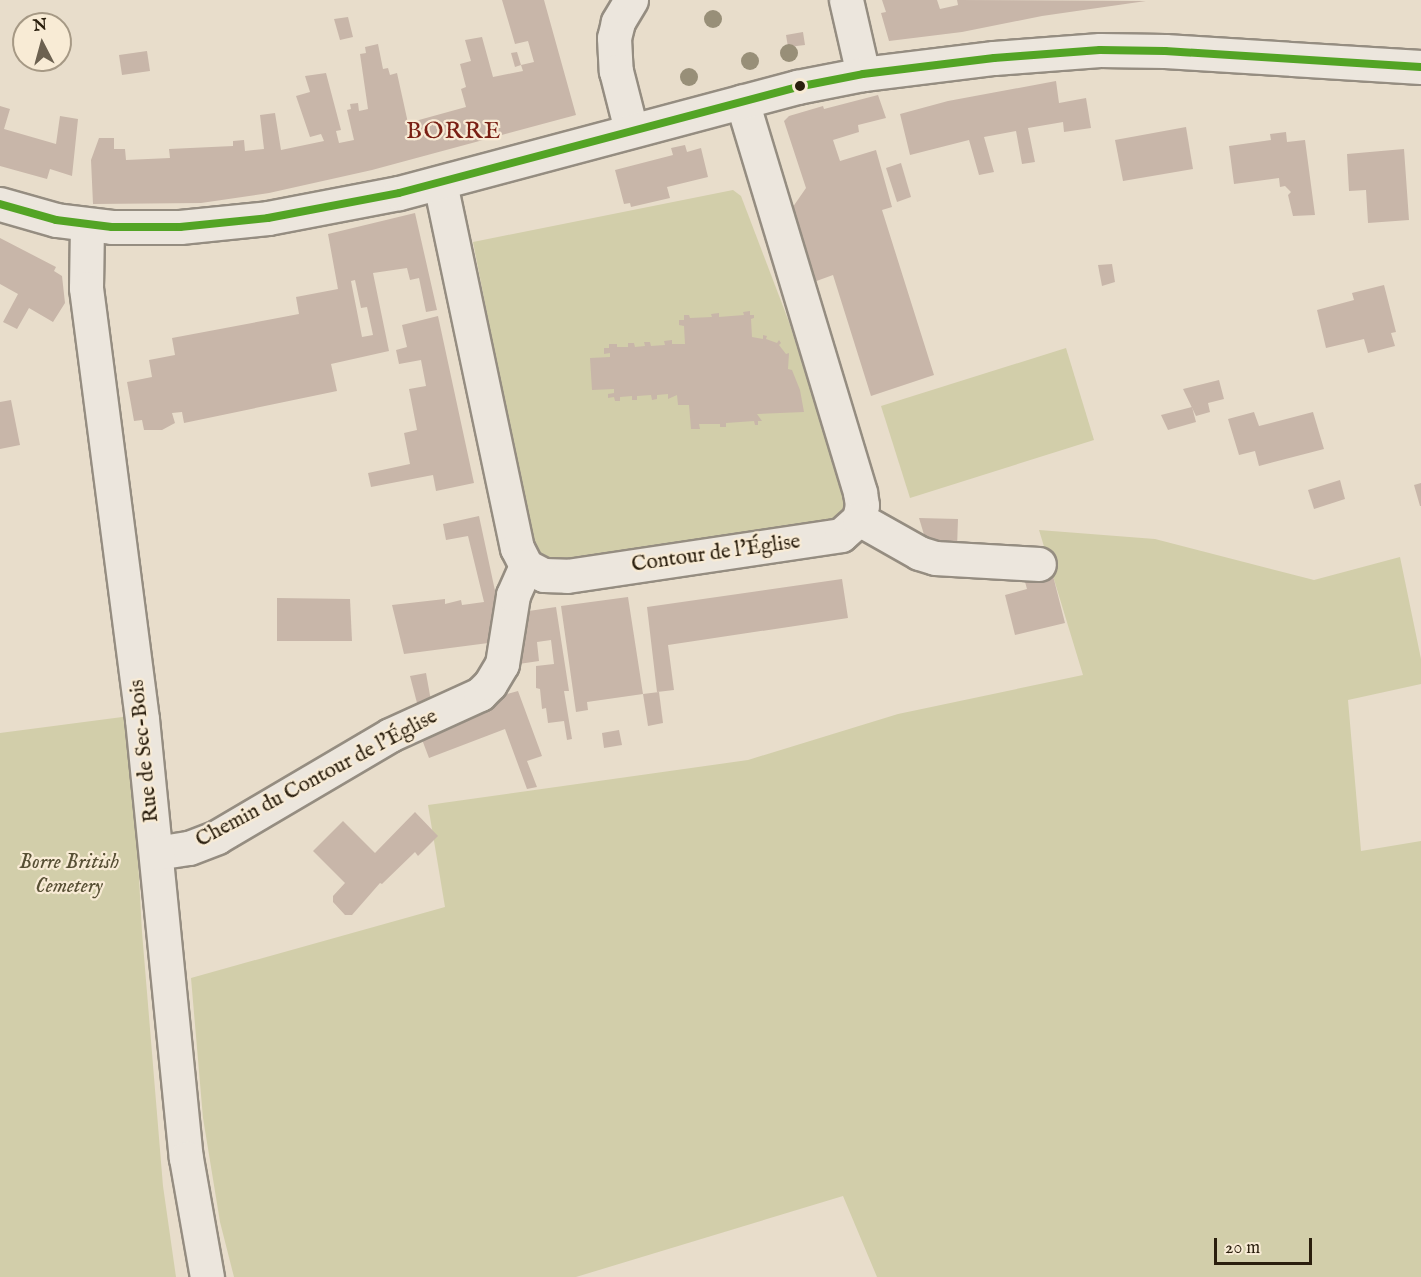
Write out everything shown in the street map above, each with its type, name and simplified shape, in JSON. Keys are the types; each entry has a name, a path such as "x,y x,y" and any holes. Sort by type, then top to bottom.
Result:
{"street":[{"path":"631,0 618,22 614,46 616,71 631,130"},
{"path":"846,0 863,74"},
{"path":"0,204 87,225 171,227 236,222 333,207 440,183 742,101 863,74 994,58 1100,50 1231,53 1421,67"},
{"path":"742,101 860,492 862,505 859,519 919,553 935,558 1039,564"},
{"path":"440,183 517,548 526,567"},
{"name":"Rue de Sec-Bois","path":"87,225 86,288 141,708 186,1158 207,1277"},
{"name":"Contour de l'Église","path":"526,567 544,575 567,576 833,537 848,531 859,519"},
{"name":"Chemin du Contour de l'Église","path":"156,853 189,848 217,837 390,735 480,694 497,674 502,664 513,595 526,567"}],"green space":[{"path":"733,190 741,196 789,322 848,506 844,514 834,521 553,565 541,560 533,549 473,242"},
{"path":"1066,348 1094,440 910,498 881,406"},
{"path":"1039,530 1155,539 1314,580 1400,557 1421,659 1421,684 1348,700 1361,851 1421,841 1421,1277 877,1277 843,1196 576,1277 234,1277 220,1222 203,1118 191,978 445,907 428,805 748,760 898,714 1083,675"},
{"name":"Borre British Cemetery","path":"130,716 142,932 163,1186 176,1277 0,1277 0,733"}],"building":[{"path":"502,0 544,0 576,115 372,170 269,193 201,203 93,204 91,160 99,138 114,138 114,149 125,149 126,160 170,158 169,149 233,146 233,141 244,140 245,151 264,149 260,115 275,113 281,150 324,141 321,134 310,137 296,96 310,92 305,76 326,73 341,130 336,131 339,143 354,140 347,110 351,109 350,104 358,103 359,111 368,109 360,54 366,53 365,47 378,44 383,69 388,68 390,75 397,73 408,123 466,107 461,89 466,87 460,64 471,61 465,40 482,37 493,77 523,71 521,65 534,62 528,41 515,44"},
{"path":"882,0 937,0 940,9 958,5 957,0 1146,1 1042,16 962,32 889,41 881,13 886,12"},
{"path":"348,17 353,37 340,40 334,19"},
{"path":"803,32 805,45 788,47 786,35"},
{"path":"147,51 150,71 122,75 119,55"},
{"path":"517,52 521,65 515,67 511,53"},
{"path":"1056,81 1059,103 1086,98 1091,128 1064,132 1063,122 1028,128 1035,162 1022,164 1016,131 984,137 994,172 979,175 969,140 910,155 900,114 948,101"},
{"path":"878,95 886,118 858,125 859,132 833,140 840,161 876,150 892,207 882,210 934,375 871,396 833,275 811,283 788,214 806,188 784,121 789,116 823,106 824,109"},
{"path":"0,106 10,109 4,129 56,144 60,116 78,119 72,176 50,169 47,179 0,166"},
{"path":"1186,127 1193,169 1123,181 1115,140"},
{"path":"1286,132 1287,142 1305,140 1315,215 1293,216 1288,195 1291,192 1285,186 1280,187 1279,178 1234,184 1229,146 1271,140 1270,134"},
{"path":"685,145 687,152 701,148 708,177 667,187 670,198 631,207 630,203 624,204 615,170 673,155 671,148"},
{"path":"1404,149 1409,220 1368,223 1366,190 1349,191 1347,154"},
{"path":"901,163 911,197 897,202 886,168"},
{"path":"415,213 437,310 426,312 419,278 410,280 407,268 373,273 389,351 331,364 337,391 184,423 182,412 172,413 175,423 162,430 144,430 142,420 134,421 127,382 152,377 149,360 175,355 172,338 299,314 296,297 338,289 328,234","holes":["355,280 361,308 367,307 373,335 362,337 351,281"]},
{"path":"0,238 56,267 54,271 62,276 65,303 53,322 29,308 17,329 3,322 18,294 0,284"},
{"path":"1112,264 1115,282 1102,286 1098,265"},
{"path":"1384,285 1396,332 1391,333 1395,346 1368,353 1364,339 1326,348 1317,310 1354,300 1352,293"},
{"path":"750,311 750,315 754,315 751,319 752,337 763,339 763,335 767,336 766,339 777,343 779,340 781,343 779,345 786,354 789,353 788,369 792,370 800,390 804,412 757,414 762,421 758,421 758,425 755,425 754,421 726,423 726,427 720,427 720,424 699,424 700,429 691,429 689,405 678,405 677,395 668,399 668,394 657,395 657,399 652,400 651,395 637,396 637,400 632,400 632,396 620,397 620,401 615,401 614,397 608,398 608,394 614,393 614,389 592,390 590,358 610,357 610,353 604,354 604,348 609,348 609,344 628,347 628,343 634,343 635,347 645,346 644,342 650,342 651,346 665,345 664,341 672,340 672,344 685,344 684,326 679,325 679,320 684,320 684,315 689,315 690,318 712,317 711,314 719,313 719,317 744,315 743,312"},
{"path":"438,316 474,483 436,491 433,475 371,487 368,473 410,464 404,433 417,430 409,389 426,386 421,360 399,364 396,350 407,347 402,325"},
{"path":"1219,380 1224,399 1208,403 1210,412 1196,416 1183,389"},
{"path":"11,400 20,445 0,449 0,402"},
{"path":"1192,407 1196,422 1168,430 1161,415"},
{"path":"1254,412 1259,426 1313,412 1324,449 1259,466 1255,451 1239,455 1228,419"},
{"path":"1340,480 1345,499 1314,509 1308,490"},
{"path":"1421,483 1421,506 1420,506 1414,485"},
{"path":"479,516 500,614 493,615 496,642 404,654 392,605 445,599 445,604 461,600 462,605 484,602 468,536 446,540 443,524"},
{"path":"919,518 958,519 957,548 928,548"},
{"path":"1022,571 1052,572 1065,623 1015,635 1005,595 1027,589"},
{"path":"842,579 848,618 668,645 674,690 657,692 647,607"},
{"path":"628,597 643,694 587,702 588,710 576,712 561,606"},
{"path":"277,598 350,599 352,641 277,641"},
{"path":"556,607 569,691 564,691 572,739 567,740 564,721 548,723 546,708 542,709 540,689 536,688 536,666 554,664 551,640 537,642 539,661 512,665 515,613"},
{"path":"426,673 431,701 417,703 410,676"},
{"path":"518,691 542,756 527,761 537,787 527,789 505,729 429,758 418,729 493,698"},
{"path":"659,692 663,723 648,726 643,694"},
{"path":"619,730 622,745 604,748 602,733"},
{"path":"415,812 438,836 418,856 415,852 382,884 380,883 352,915 345,915 333,902 333,896 345,883 313,851 343,821 375,853"}],"transit line":[{"path":"0,204 56,220 112,227 180,227 268,218 399,193 797,87 863,74 994,58 1100,50 1165,51 1421,67"}],"district":[{"name":"BORRE","path":"454,132"}]}
